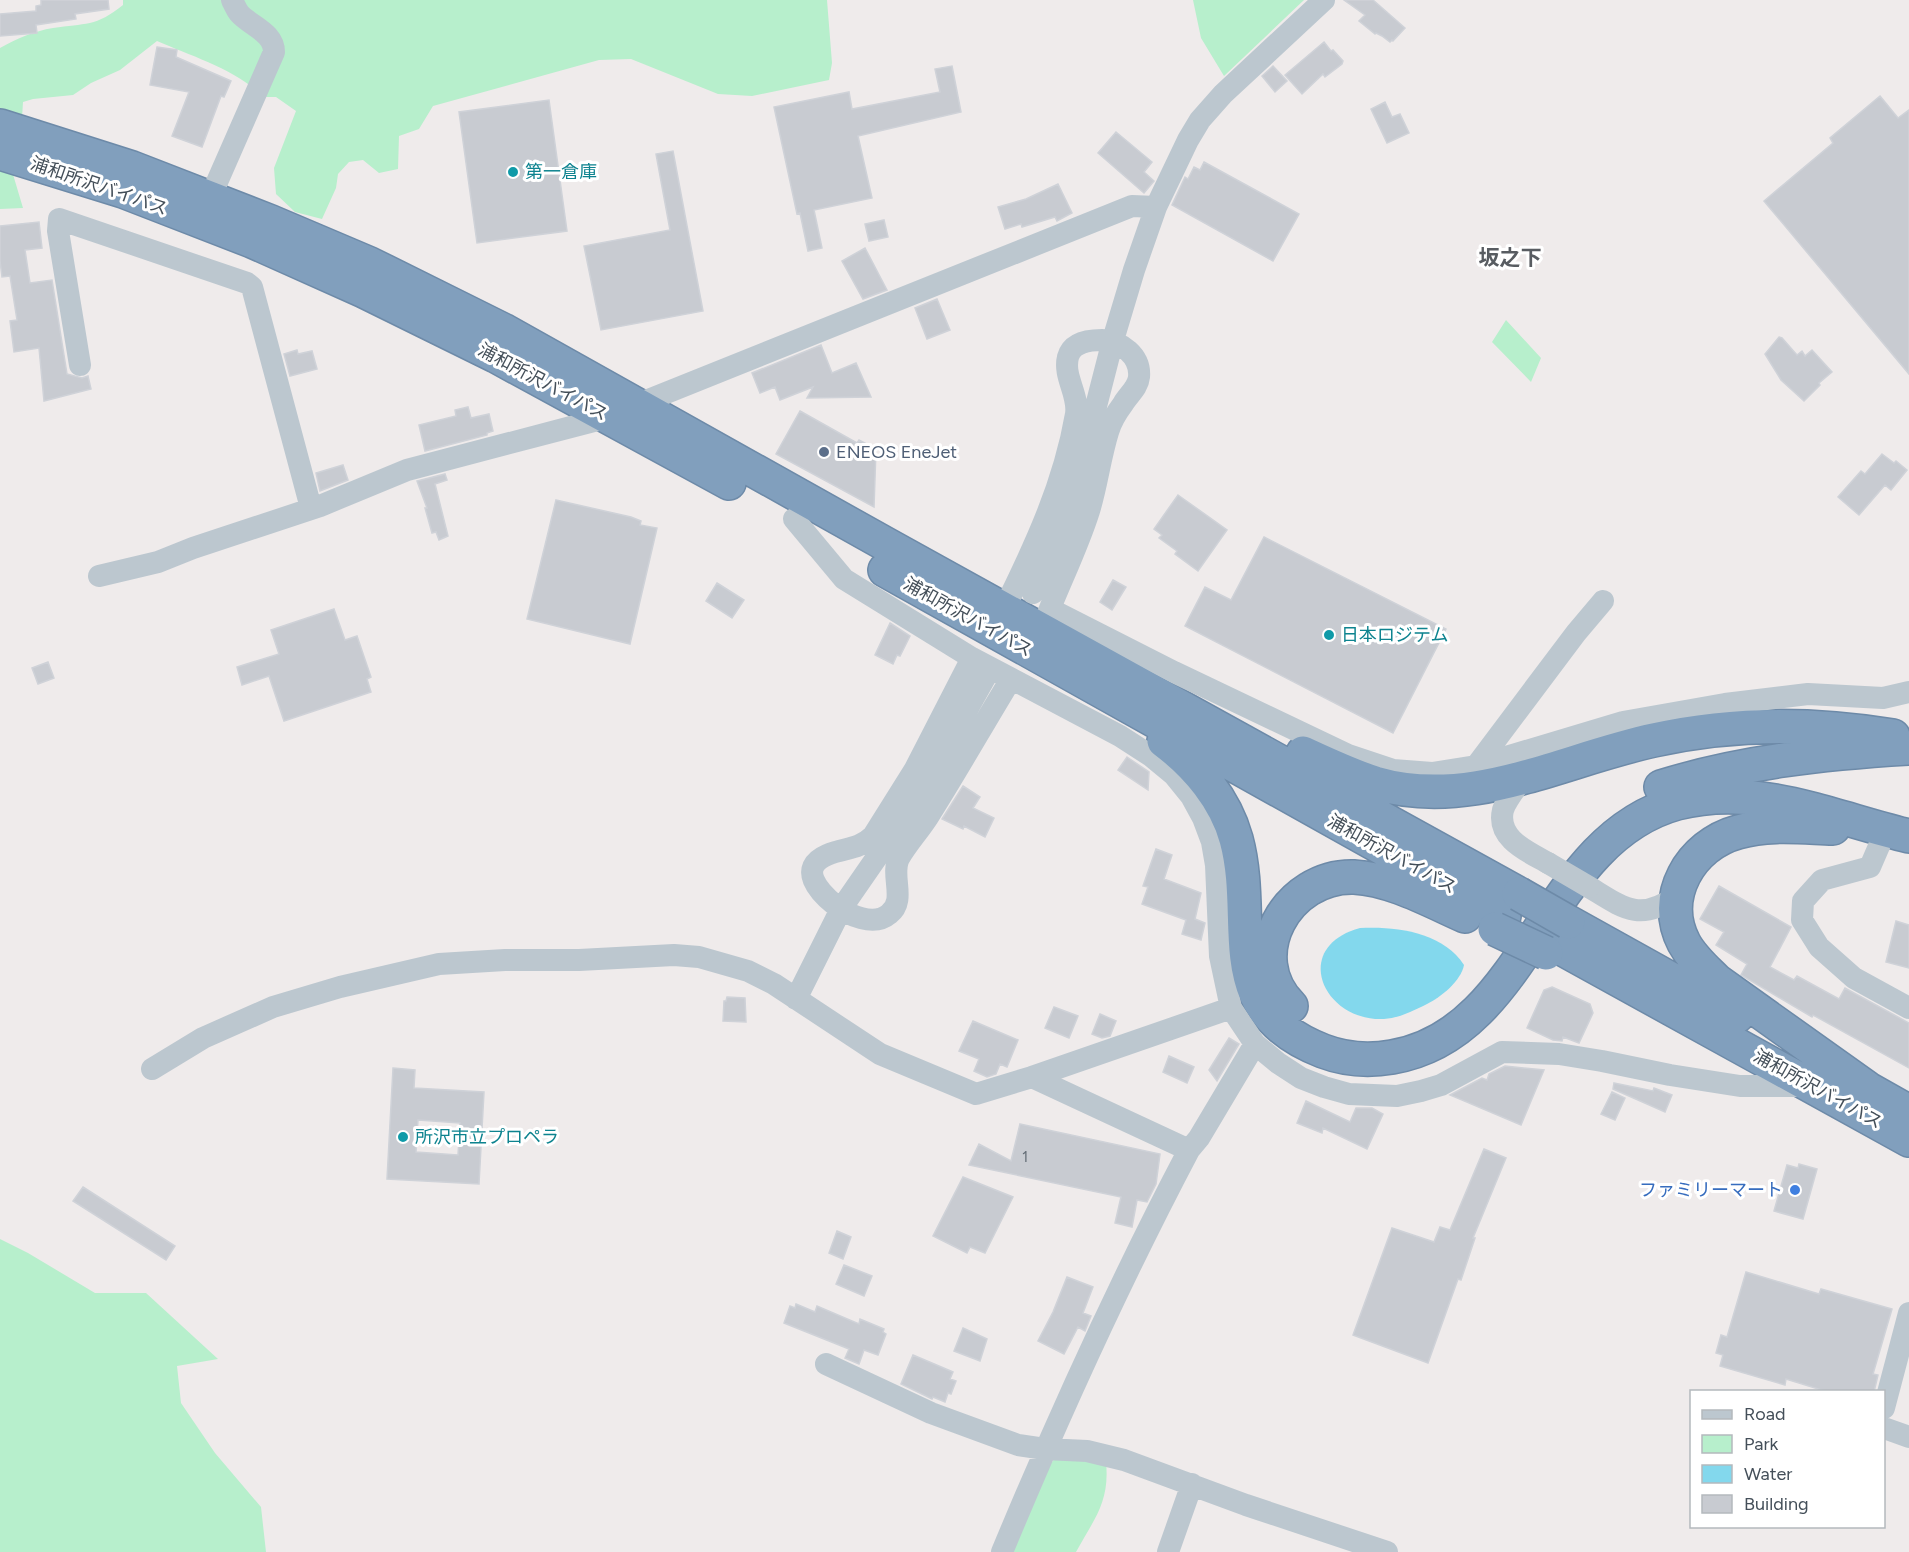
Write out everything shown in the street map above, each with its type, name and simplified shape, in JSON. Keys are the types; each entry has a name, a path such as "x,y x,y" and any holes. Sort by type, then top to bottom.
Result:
{"highway":[{"name":"浦和所沢バイパス","path":"0,126 132,168 210,198 370,264 502,330 622,411 794,519 1555,939 1694,1020 1909,1140"},
{"name":"浦和所沢バイパス","path":"0,153 123,191 262,246 364,291 496,356 622,411 1004,609 1050,626 1506,913"},
{"path":"920,590 1155,734 1191,764 1218,799 1229,818 1236,838 1243,880 1247,969 1260,1004 1271,1018 1287,1031 1324,1051 1342,1057 1382,1059 1402,1055 1438,1041 1456,1030 1493,993 1566,889 1597,852 1614,836 1656,811 1676,803 1699,799 1750,798 1809,807 1898,833"},
{"path":"1050,626 1301,753 1376,783 1429,792 1453,792 1499,784 1655,739 1722,728 1833,727 1909,738"},
{"path":"1506,913 1371,879 1352,877 1334,879 1303,893 1281,917 1273,933 1270,968 1284,999 1312,1023 1347,1037 1365,1039 1402,1034 1422,1027 1458,1003 1488,969 1549,880 1578,844 1613,812 1634,799 1659,788 1726,770 1825,754 1909,748"},
{"path":"1867,1088 1717,981 1696,961 1684,944 1678,928 1675,912 1676,896 1681,880 1690,864 1715,841 1734,833 1774,826 1898,833"},
{"name":"浦和所沢バイパス","path":"1555,939 1867,1088 1909,1112"}],"street":[{"path":"210,198 274,52 274,44 270,38 240,14 232,0"},
{"path":"1033,593 1060,540 1067,519 1113,340 1155,207 1188,140 1212,106 1324,0"},
{"path":"99,576 158,562 310,508 407,470 622,411 1132,206 1155,207"},
{"path":"80,365 58,231 59,219 247,283 252,287 310,508"},
{"path":"1004,609 1036,545 1054,498 1063,466 1077,402 1070,382 1068,357 1071,350 1082,342 1113,340 1129,350 1138,368 1139,379 1108,431 1083,528 1050,626 1174,672 1348,755 1393,770 1432,773 1476,766 1594,730 1658,715 1808,694 1883,698 1909,692"},
{"path":"794,519 844,579 980,666 1011,679 1120,736 1151,756 1174,775 1191,796 1212,842 1216,865 1220,956 1231,1008 1255,1044 1278,1064 1301,1078 1324,1088 1350,1094 1397,1096 1421,1091 1462,1075 1485,1059 1502,1052 1559,1054 1602,1060 1670,1075 1740,1086 1814,1086"},
{"path":"1476,766 1576,633 1604,601"},
{"path":"980,666 873,836 863,845 828,855 819,860 814,868 816,887 841,909 861,918 874,920 886,917 893,911 897,904 896,864 927,819 1011,679"},
{"path":"796,999 841,909 915,802 980,666"},
{"path":"1523,778 1503,810 1503,825 1512,842 1623,907 1640,911 1662,907 1676,896"},
{"path":"1898,833 1870,867 1822,880 1803,901 1802,920 1818,947 1854,978 1909,1008"},
{"path":"152,1069 203,1038 273,1007 340,987 439,964 505,960 579,960 674,955 699,957 748,971 774,984 880,1054 976,1094 1231,1008"},
{"path":"1002,1552 1085,1358 1137,1254 1144,1235 1189,1150 1199,1138 1255,1044"},
{"path":"1032,1077 1189,1150"},
{"path":"1885,1404 1909,1313"},
{"path":"826,1364 931,1413 1017,1445 1087,1451 1124,1460 1387,1552"},
{"path":"1885,1428 1909,1437"},
{"path":"1168,1552 1192,1484"}],"green space":[{"path":"123,0 827,0 832,63 829,80 752,96 718,94 631,59 599,60 433,106 419,129 399,136 398,169 379,173 363,160 349,162 338,174 336,188 322,219 295,212 276,194 274,168 296,111 276,97 263,97 253,87 227,71 157,41 120,70 91,83 73,95 23,102 22,118 0,123 0,48 39,31 97,21 123,5"},
{"path":"1193,0 1304,0 1224,76 1201,38"},
{"path":"0,168 12,171 23,208 0,209"},
{"path":"1506,320 1541,358 1531,382 1492,342"},
{"path":"0,1239 95,1293 146,1293 218,1359 177,1366 181,1403 215,1453 261,1507 266,1552 0,1552"},
{"path":"1055,1458 1106,1462 1106,1488 1094,1520 1076,1552 1008,1552 1030,1492"}],"water":[{"path":"1360,928 1403,930 1431,938 1455,954 1464,965 1462,971 1455,983 1444,993 1401,1016 1384,1019 1363,1017 1345,1009 1331,997 1323,982 1321,966 1326,951 1338,937"}],"building":[{"path":"41,0 108,0 109,9 75,14 76,19 36,25 37,33 0,36 0,14 36,11 36,6 41,5"},
{"path":"1344,0 1373,0 1405,28 1390,42 1359,21 1365,15"},
{"path":"1324,42 1343,61 1342,64 1325,77 1323,74 1302,94 1285,75"},
{"path":"157,47 177,50 176,57 231,81 224,97 221,96 202,147 172,136 189,92 150,85"},
{"path":"952,66 961,112 858,136 872,198 814,210 822,248 808,251 800,213 797,214 774,107 849,92 852,109 940,92 935,69"},
{"path":"1273,66 1287,81 1275,92 1262,76"},
{"path":"1880,96 1898,118 1909,110 1909,374 1764,201 1833,143 1830,138"},
{"name":"第一倉庫","path":"549,100 567,231 477,243 459,112"},
{"path":"1385,102 1392,117 1400,114 1409,133 1387,143 1371,109"},
{"path":"1116,132 1152,162 1144,172 1154,181 1144,193 1098,153"},
{"path":"673,151 703,311 601,330 584,246 670,230 656,154"},
{"path":"1204,162 1299,214 1273,261 1172,205 1185,177 1188,179 1194,167 1200,170"},
{"path":"1058,184 1072,213 1057,221 1055,217 1022,227 1021,224 1005,229 998,207 1026,199"},
{"path":"884,220 888,237 869,241 865,224"},
{"path":"39,222 42,248 25,250 30,283 52,280 67,374 82,378 88,376 91,389 44,401 39,348 14,352 10,321 17,320 10,276 2,277 0,261 0,226"},
{"path":"865,248 887,290 863,299 842,261"},
{"path":"937,299 950,330 927,339 915,308"},
{"path":"1779,337 1797,355 1802,351 1805,356 1812,350 1832,372 1804,401 1781,380 1765,354"},
{"path":"821,345 832,373 856,363 871,397 807,398 813,387 780,400 775,387 760,393 752,373"},
{"path":"297,350 298,354 312,351 317,369 290,376 284,354"},
{"path":"468,407 471,418 489,414 493,431 487,435 425,451 419,425 456,416 455,410"},
{"path":"800,411 857,443 859,440 876,449 874,507 776,454"},
{"path":"1882,454 1907,470 1891,490 1885,485 1859,515 1838,497 1861,471 1865,474"},
{"path":"343,465 348,480 320,491 316,473"},
{"path":"445,474 447,480 435,484 448,536 439,540 436,532 432,533 425,508 427,508 417,481"},
{"path":"1178,495 1227,530 1198,571 1175,554 1177,551 1159,538 1162,535 1154,529"},
{"path":"556,500 631,517 641,521 640,525 657,528 630,644 527,619"},
{"name":"日本ロジテム","path":"1264,537 1446,629 1393,733 1185,626 1205,587 1231,600"},
{"path":"1113,580 1126,587 1112,610 1100,602"},
{"path":"717,583 744,600 732,618 706,601"},
{"path":"334,609 345,640 357,636 371,677 367,679 371,692 284,721 269,676 242,685 237,667 279,654 271,630"},
{"path":"890,623 910,636 900,656 897,655 893,664 875,655"},
{"path":"48,662 54,678 38,684 32,668"},
{"path":"1127,757 1149,772 1148,790 1118,770"},
{"path":"963,786 980,797 973,808 994,818 985,837 964,826 963,829 942,819"},
{"path":"1156,849 1172,855 1164,879 1201,893 1195,919 1205,923 1201,940 1182,934 1186,920 1142,904 1148,887 1143,886"},
{"path":"1719,886 1791,927 1770,967 1794,980 1797,976 1839,999 1845,988 1909,1023 1909,1068 1813,1015 1812,1017 1741,975 1747,964 1716,945 1724,932 1700,919"},
{"path":"1896,921 1909,925 1909,968 1886,962"},
{"path":"1552,987 1590,1004 1593,1013 1579,1043 1563,1037 1562,1041 1553,1040 1527,1028 1544,990"},
{"path":"727,997 745,998 746,1022 723,1021 724,1001"},
{"path":"1054,1007 1078,1016 1069,1038 1045,1028"},
{"path":"1100,1014 1116,1021 1110,1036 1102,1038 1092,1034"},
{"path":"973,1021 1018,1040 1007,1067 1000,1064 996,1074 987,1077 974,1071 979,1059 959,1051"},
{"path":"1229,1038 1239,1044 1217,1081 1209,1070"},
{"path":"1169,1056 1194,1067 1187,1083 1163,1072"},
{"path":"1505,1066 1544,1070 1521,1125 1450,1095 1482,1078 1487,1080 1489,1074"},
{"name":"所沢市立プロペラ","path":"393,1068 415,1070 414,1088 484,1092 479,1184 387,1179","holes":["418,1120 460,1123 458,1155 416,1152"]},
{"path":"1614,1083 1653,1091 1654,1088 1672,1095 1665,1112 1613,1089"},
{"path":"1612,1092 1625,1098 1615,1120 1601,1114"},
{"path":"1306,1101 1350,1122 1356,1108 1372,1108 1383,1114 1367,1149 1323,1128 1322,1133 1297,1123"},
{"path":"1020,1124 1160,1154 1156,1184 1147,1202 1137,1200 1132,1227 1115,1223 1121,1197 969,1165 979,1144 1011,1161"},
{"path":"1484,1149 1506,1158 1473,1238 1475,1238 1461,1280 1458,1279 1428,1363 1353,1335 1392,1228 1434,1242 1440,1227 1450,1230"},
{"name":"ファミリーマート","path":"1799,1164 1817,1169 1803,1219 1774,1211 1787,1165 1798,1168"},
{"path":"963,1177 1013,1197 985,1253 970,1247 967,1253 933,1236"},
{"path":"83,1187 175,1246 166,1260 73,1201"},
{"path":"837,1231 851,1237 843,1259 829,1253"},
{"path":"844,1265 872,1276 864,1296 836,1284"},
{"path":"1746,1272 1819,1294 1821,1289 1892,1309 1873,1374 1878,1375 1874,1390 1822,1390 1786,1379 1785,1385 1720,1366 1723,1355 1716,1353 1721,1335 1727,1337"},
{"path":"1067,1277 1093,1287 1083,1313 1091,1316 1085,1331 1078,1327 1064,1354 1038,1341"},
{"path":"796,1304 815,1312 817,1306 859,1324 860,1319 884,1329 883,1332 886,1334 878,1355 864,1350 859,1364 845,1358 849,1349 784,1323 790,1306 795,1308"},
{"path":"963,1328 987,1339 980,1361 954,1351"},
{"path":"913,1355 953,1372 950,1379 956,1381 945,1402 933,1397 932,1399 901,1384"}],"place":[{"name":"第一倉庫","path":"513,172"},
{"name":"ENEOS EneJet","path":"824,452"},
{"name":"日本ロジテム","path":"1329,635"},
{"name":"所沢市立プロペラ","path":"403,1137"},
{"name":"ファミリーマート","path":"1795,1190"}],"district":[{"name":"坂之下","path":"1510,258"}]}
